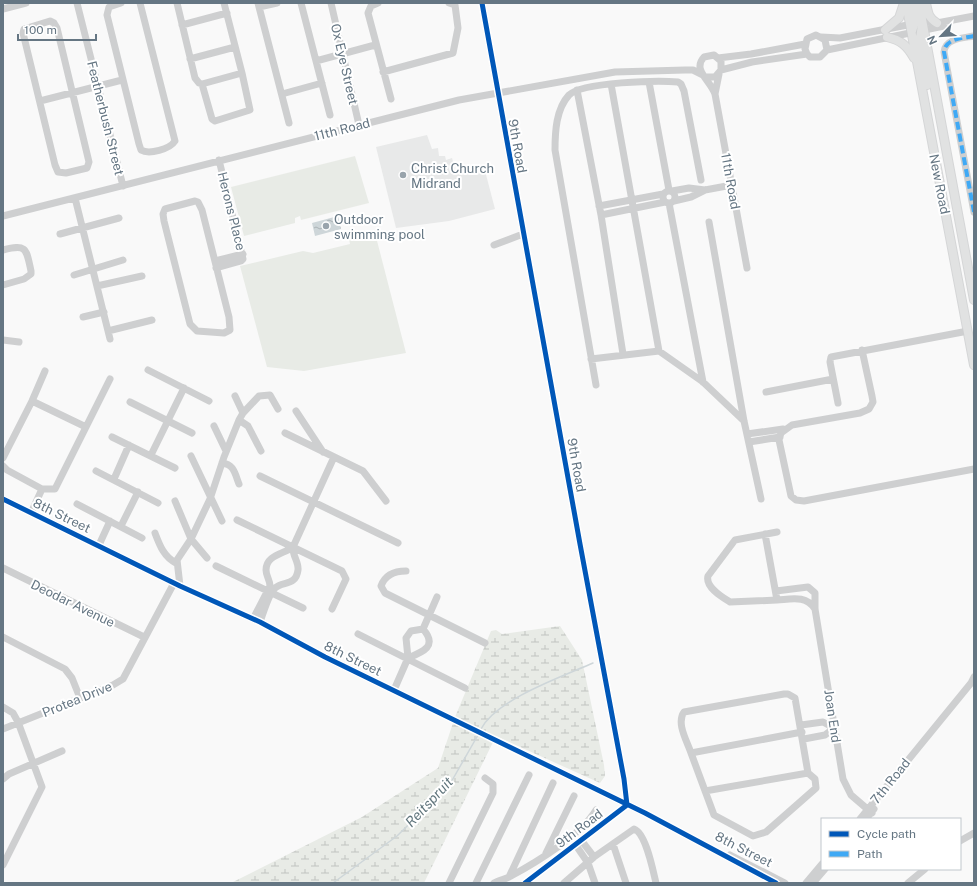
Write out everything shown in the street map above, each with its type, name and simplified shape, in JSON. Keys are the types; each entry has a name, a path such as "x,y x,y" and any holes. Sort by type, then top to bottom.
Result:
{"main road":[{"name":"New Road","path":"905,3 917,27 974,300"},
{"path":"905,3 899,18 886,33 899,40 906,46 918,66"},
{"path":"914,3 928,96 926,111"},
{"name":"New Road","path":"919,3 917,27 918,66 974,365"},
{"path":"926,3 928,16 938,23"}],"street":[{"path":"3,9 26,3"},
{"name":"Featherbush Street","path":"77,3 123,186"},
{"path":"121,3 109,7 107,11 122,80 141,150 148,152 173,144 175,141 175,136 140,3"},
{"path":"177,3 195,78 202,84 212,119 215,121 250,110 224,3"},
{"path":"277,3 259,5 289,123"},
{"path":"301,3 330,115"},
{"name":"Ox Eye Street","path":"331,3 359,125"},
{"path":"378,3 368,9 383,72 392,99"},
{"path":"383,72 454,53 458,28 455,5 449,3"},
{"name":"9th Road","path":"482,3 497,92 624,779 627,805 525,883"},
{"path":"182,25 227,13"},
{"path":"685,70 708,55 718,58 751,54 805,44 811,36 840,38 886,33 974,16"},
{"path":"50,21 55,24 72,93 89,162 87,168 66,173 58,172 24,30 50,21"},
{"path":"917,27 974,21"},
{"path":"720,72 752,62 807,54 810,57 820,57 827,50 886,33"},
{"path":"974,36 950,42 946,46 944,52 972,187 974,212"},
{"path":"821,37 825,40 827,50"},
{"path":"805,44 807,54"},
{"path":"316,61 376,45"},
{"path":"190,59 235,47"},
{"path":"700,60 700,70 704,76 715,77 720,72 722,66 718,58"},
{"name":"11th Road","path":"3,216 219,160 497,92 615,72 693,70 704,76 714,94 747,268"},
{"name":"11th Road","path":"714,94 720,72"},
{"path":"202,84 242,73"},
{"path":"40,101 122,80"},
{"path":"649,82 668,192"},
{"path":"596,385 555,150 560,108 570,94 577,90 611,84 678,82 683,87 701,180"},
{"path":"282,94 322,83"},
{"path":"611,84 632,208 659,351"},
{"path":"577,90 601,215 623,354"},
{"name":"Herons Place","path":"216,265 242,258 219,160"},
{"path":"599,206 689,188 705,190 732,186"},
{"path":"601,215 691,197 705,190"},
{"path":"668,192 675,196 669,202"},
{"path":"668,192 662,197 669,202 703,382"},
{"path":"75,198 110,339"},
{"path":"198,202 207,226 216,265 229,317 230,330 224,333 197,332 190,324 164,221 163,211 169,207 198,202"},
{"path":"60,234 119,218"},
{"path":"709,222 744,422 761,499"},
{"path":"494,245 523,234"},
{"path":"3,250 16,247 24,248 26,250 31,271 31,274 24,279 3,285"},
{"path":"74,275 122,260"},
{"path":"97,286 142,276"},
{"path":"83,317 104,312"},
{"path":"108,331 152,320"},
{"path":"838,403 830,362 831,357 968,331"},
{"path":"3,340 19,342"},
{"path":"747,434 762,430 783,429 792,425 860,413 869,409 872,402 872,396 862,350"},
{"path":"591,359 623,354 659,351 703,382 744,422"},
{"path":"148,370 210,401"},
{"path":"3,458 32,401 45,371"},
{"path":"3,466 7,470 42,489 52,490 57,486 110,379"},
{"path":"766,392 833,379"},
{"path":"151,455 184,388"},
{"path":"177,584 176,563 179,555 192,539 210,499 226,451 243,413 254,404 258,398 266,395 270,395 278,409"},
{"path":"235,396 243,413"},
{"path":"32,401 86,427"},
{"path":"130,402 166,422 192,433"},
{"path":"296,411 324,452"},
{"path":"239,420 248,426 261,451"},
{"path":"214,426 226,451"},
{"path":"783,429 780,437 790,494 794,499 800,501 974,469"},
{"path":"285,433 363,471 386,501"},
{"path":"112,437 175,468"},
{"path":"749,442 780,437"},
{"path":"114,479 129,445"},
{"path":"191,456 210,499 222,521"},
{"path":"270,591 291,582 297,574 298,566 293,554 293,547 334,458"},
{"path":"222,463 232,467 239,484"},
{"path":"96,471 158,502"},
{"path":"260,476 398,543"},
{"path":"31,513 42,489"},
{"path":"121,526 138,492"},
{"name":"8th Street","path":"3,499 177,584 256,620 627,805 692,837 712,845 785,883"},
{"path":"175,501 192,539 207,558"},
{"path":"76,504 142,538"},
{"path":"238,520 338,569 345,574 346,579 332,610"},
{"path":"98,545 110,521"},
{"path":"776,532 733,541 708,576 707,581 709,585 730,602 803,598 811,603 815,609"},
{"path":"155,533 163,552 170,560 176,563"},
{"path":"765,534 777,600"},
{"path":"256,620 270,591 270,583 266,569 270,560 293,547"},
{"path":"216,566 303,608"},
{"name":"Deodar Avenue","path":"3,568 144,637"},
{"path":"406,571 391,574 383,582 381,586 382,590 385,593 485,643"},
{"name":"Protea Drive","path":"3,729 123,679 144,637 177,584"},
{"name":"Joan End","path":"802,587 808,586 813,590 833,710 834,728 845,784 852,795 870,811"},
{"path":"776,591 802,587 803,598"},
{"path":"408,658 422,652 428,647 429,639 424,629 437,597"},
{"path":"394,690 408,658 406,638 411,631 424,629"},
{"path":"358,634 465,688"},
{"path":"3,637 65,669 72,678 80,698"},
{"name":"7th Road","path":"866,818 870,811 922,744 973,681"},
{"path":"788,694 795,698 802,732 808,773 816,783 814,792 766,832 757,836 749,835 717,818 711,809 680,719 684,712 688,711 788,694"},
{"path":"3,707 13,713 18,722 40,779 42,790 3,865"},
{"path":"691,753 802,732 823,722 834,728 825,735 802,732"},
{"path":"3,778 8,774 62,751"},
{"path":"705,791 808,773"},
{"path":"476,883 529,775"},
{"path":"449,883 493,793 493,784 485,778"},
{"path":"509,877 553,783"},
{"path":"545,855 574,796"},
{"path":"494,883 509,877 545,855 589,822 596,810"},
{"name":"7th Road","path":"861,818 870,811"},
{"path":"564,883 594,857 632,830 638,831 650,858 656,883"},
{"path":"961,840 974,833"},
{"name":"8th Street","path":"692,837 737,864 776,883"},
{"path":"578,842 594,857"},
{"path":"578,842 595,883"},
{"path":"613,844 626,883"},
{"path":"806,883 821,865"},
{"path":"814,883 824,870"},
{"path":"908,883 924,870"}],"shaded area":[{"path":"427,135 432,149 438,148 439,156 445,156 446,160 452,158 456,173 484,167 495,209 449,221 396,228 376,147"}],"green space":[{"path":"355,156 369,203 301,220 300,216 295,218 295,223 244,236 231,187"},
{"path":"375,233 406,353 304,371 267,367 240,266 303,251 313,253 350,244 349,239"},
{"name":"Reitspruit","path":"560,626 582,660 604,765 605,776 600,783 496,736 424,883 231,883 362,817 438,768 455,717 491,631 496,630 502,634"}],"water":[{"name":"Outdoor swimming pool","path":"338,216 341,229 315,236 312,223"}],"waterway":[{"name":"Reitspruit","path":"481,729 489,718 515,699 548,682 593,663"},
{"name":"Reitspruit","path":"333,883 397,836 450,784 478,735"}],"marked path":[{"path":"974,36 951,41 945,47 944,52 974,212"}],"cycle path":[{"path":"482,3 624,779 627,805 525,883"},
{"path":"3,499 180,586 260,622 325,657 645,813 776,883"}],"place":[{"name":"Christ Church Midrand","path":"403,175"},
{"name":"Outdoor swimming pool","path":"326,226"}]}
